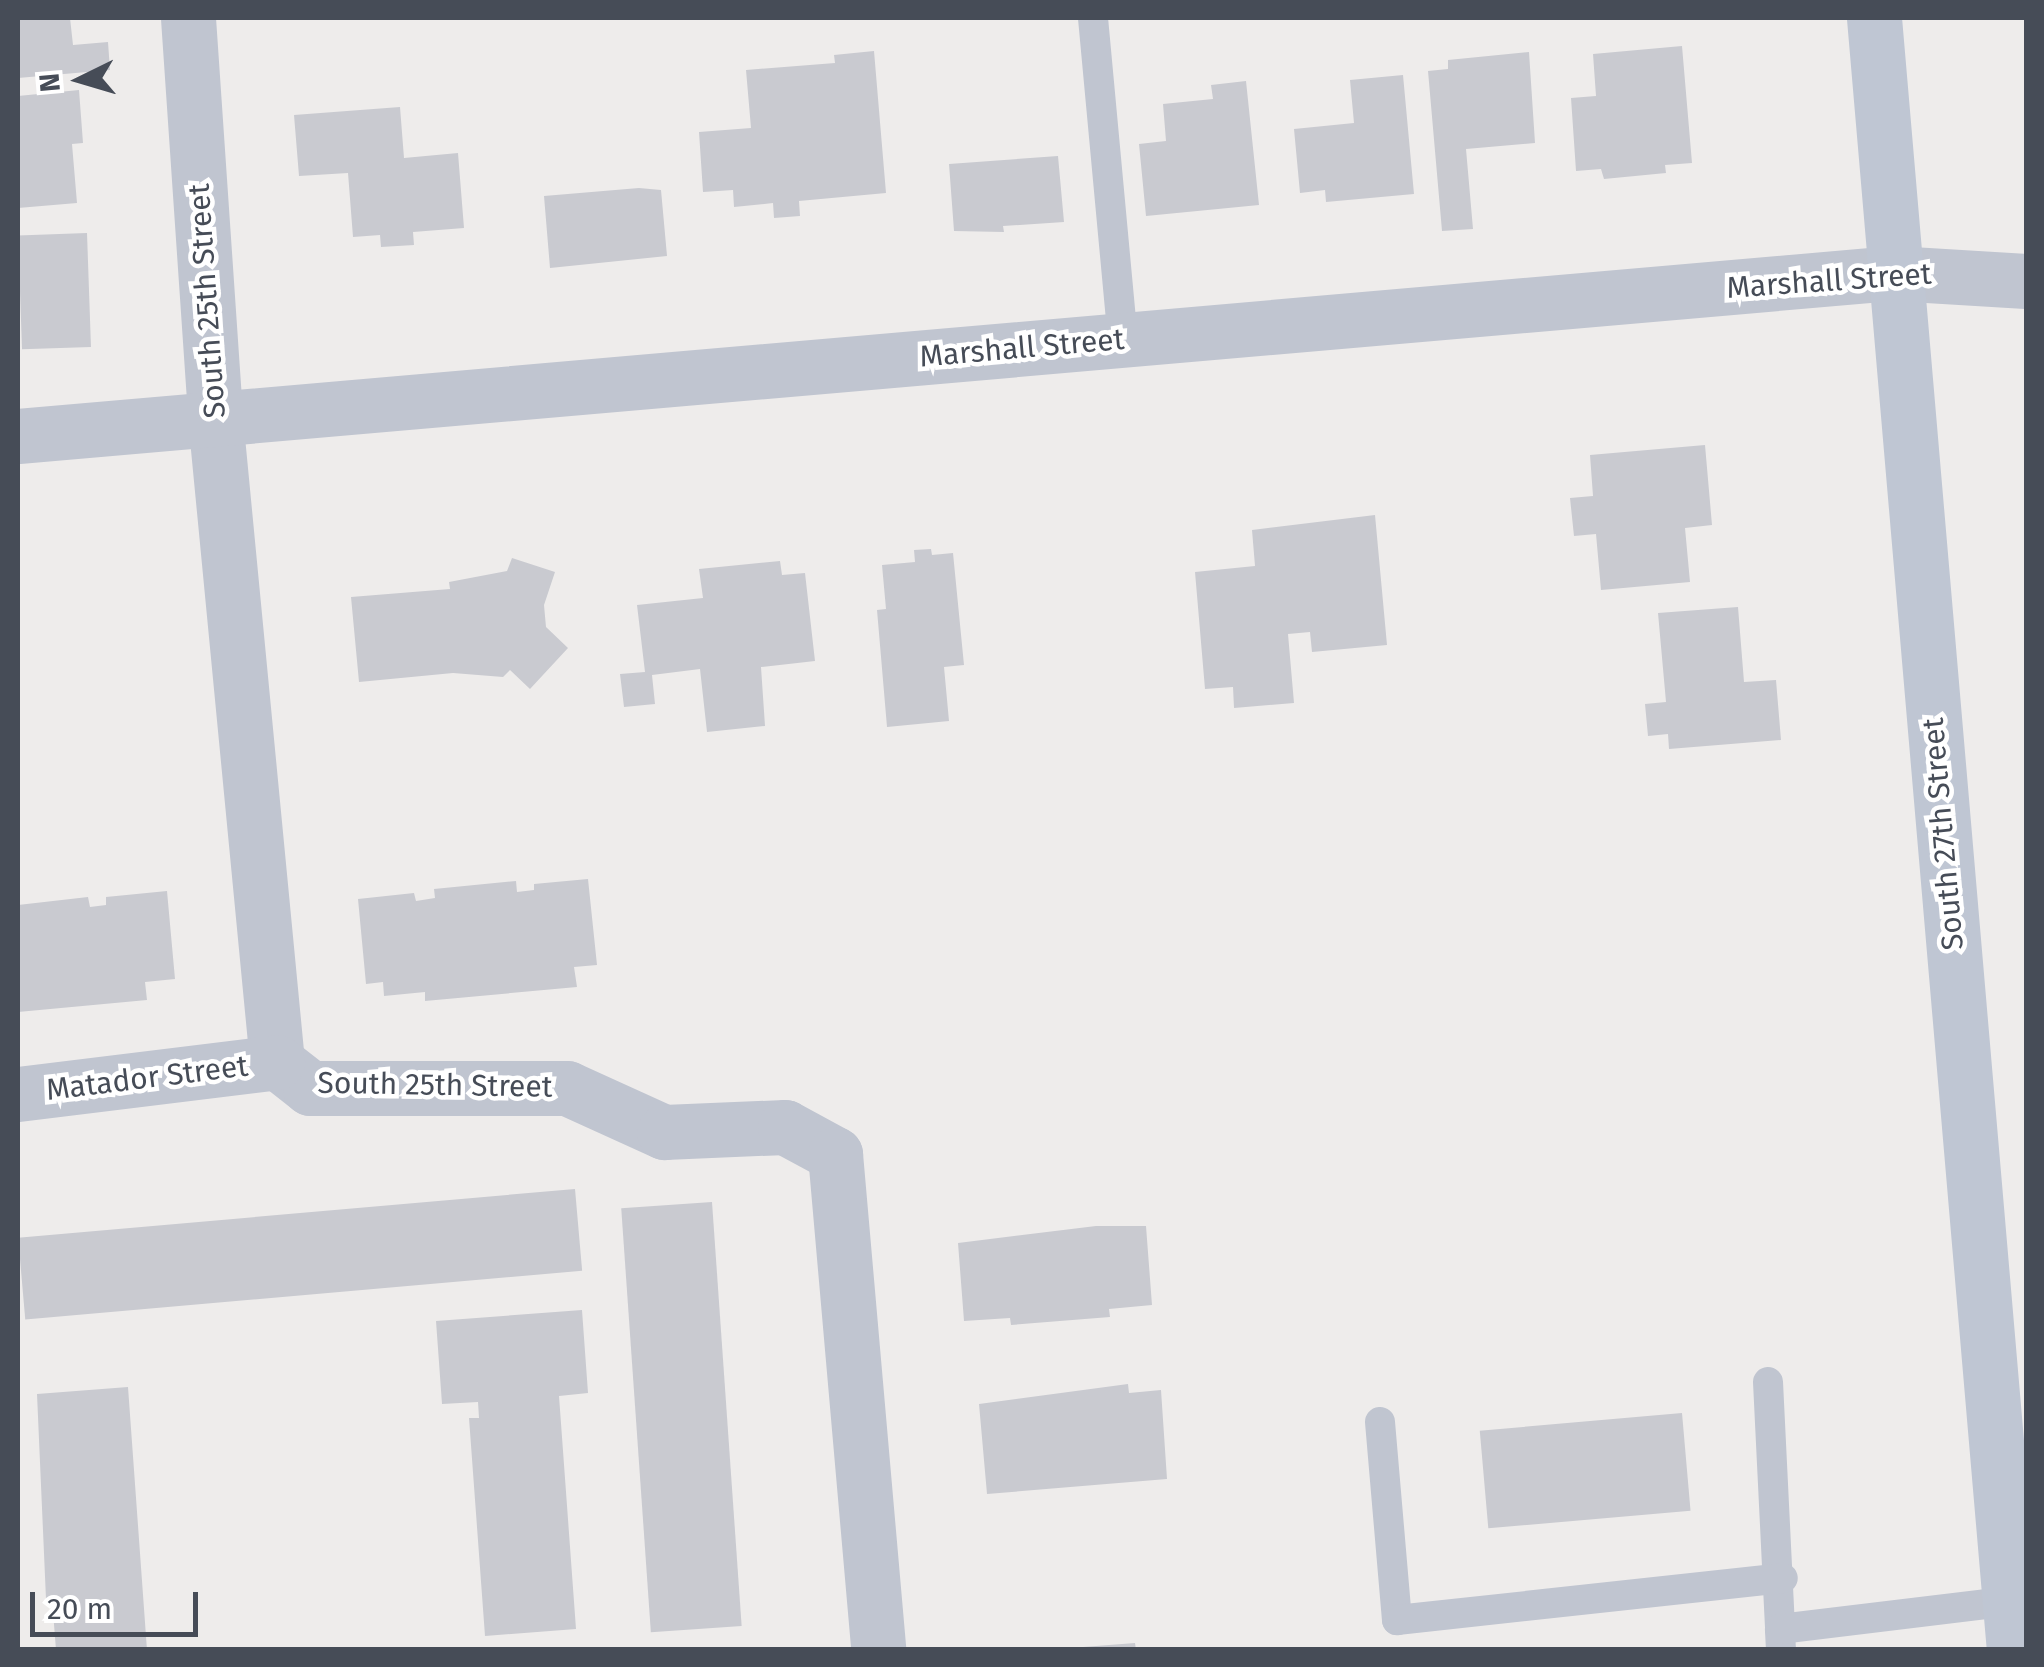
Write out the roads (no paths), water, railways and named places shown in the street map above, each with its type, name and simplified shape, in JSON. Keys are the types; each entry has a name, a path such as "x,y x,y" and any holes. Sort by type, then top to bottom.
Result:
{"main road":[{"name":"South 27th Street","path":"1874,18 2012,1625"}],"street":[{"name":"South 25th Street","path":"188,18 215,417 277,1062 310,1088 568,1088 664,1132 785,1127 835,1154 878,1650"},
{"name":"Marshall Street","path":"18,436 1894,273 2026,281"},
{"name":"Matador Street","path":"18,1094 277,1062"}],"lane":[{"path":"1093,18 1123,340"},
{"path":"1768,1382 1782,1578 1781,1639 2012,1625"},
{"path":"1380,1422 1397,1620 1782,1578"}]}
